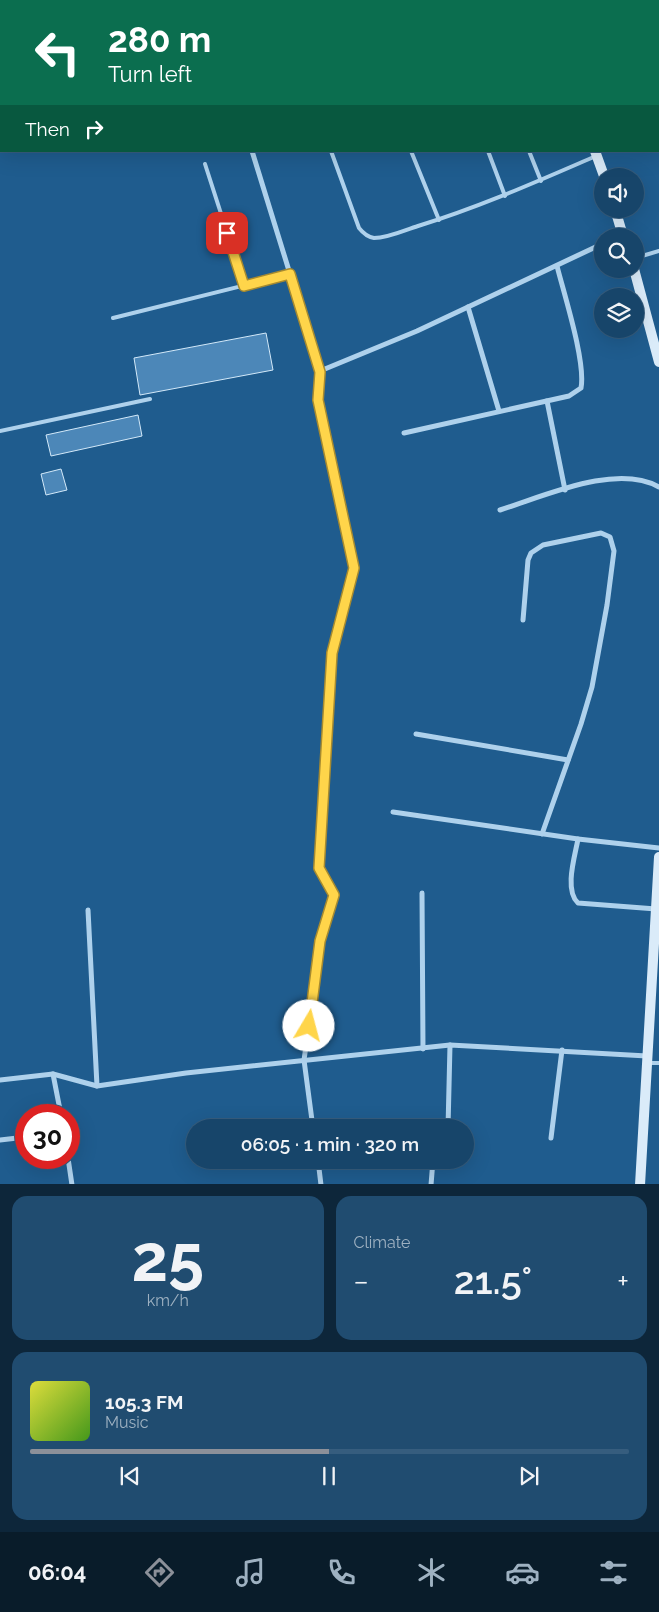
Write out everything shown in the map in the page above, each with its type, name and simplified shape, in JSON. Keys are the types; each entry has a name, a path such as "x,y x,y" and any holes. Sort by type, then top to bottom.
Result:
{"street":[{"path":"252,152 320,372 318,400 354,568 332,653 319,868 334,895 320,941 304,1060 312,1119"},
{"path":"596,154 601,168"},
{"path":"320,372 468,308 594,248"},
{"path":"404,433 547,401 576,392 581,388 579,355 557,266"},
{"path":"636,278 659,362"},
{"path":"468,308 499,412"},
{"path":"547,401 565,490"},
{"path":"500,510 614,477 637,479 659,487"},
{"path":"523,620 528,560 534,549 543,545 601,533 610,537 614,551 607,605 592,687 542,834"},
{"path":"416,734 568,760"},
{"path":"394,812 578,839 659,848"},
{"path":"578,839 570,890 573,898 578,902 656,909"},
{"path":"640,1184 659,858"},
{"path":"422,893 424,1049"},
{"path":"88,910 97,1086"},
{"path":"0,1080 53,1074 97,1086 186,1073 450,1045 562,1050 648,1059"},
{"path":"448,1119 450,1045"},
{"path":"551,1138 562,1050"},
{"path":"53,1074 60,1104"},
{"path":"0,1140 15,1138"},
{"path":"70,1169 72,1184"},
{"path":"319,1169 321,1184"},
{"path":"431,1184 432,1169"}],"lane":[{"path":"331,152 357,222 365,235 373,238 385,237 439,220 505,196 596,154"},
{"path":"411,152 439,220"},
{"path":"488,152 505,196"},
{"path":"529,152 541,181"},
{"path":"205,164 244,286"},
{"path":"644,255 659,251"},
{"path":"113,318 290,274"},
{"path":"0,431 150,398"},
{"path":"648,1059 659,1063"}],"building":[{"path":"266,333 273,370 140,395 134,358"},
{"path":"138,415 142,436 51,456 46,435"},
{"path":"61,469 67,490 46,495 41,474"}],"route":[{"path":"227,233 244,286 290,274 320,372 318,400 354,568 332,653 319,868 334,895 320,941 309,1026"}]}
